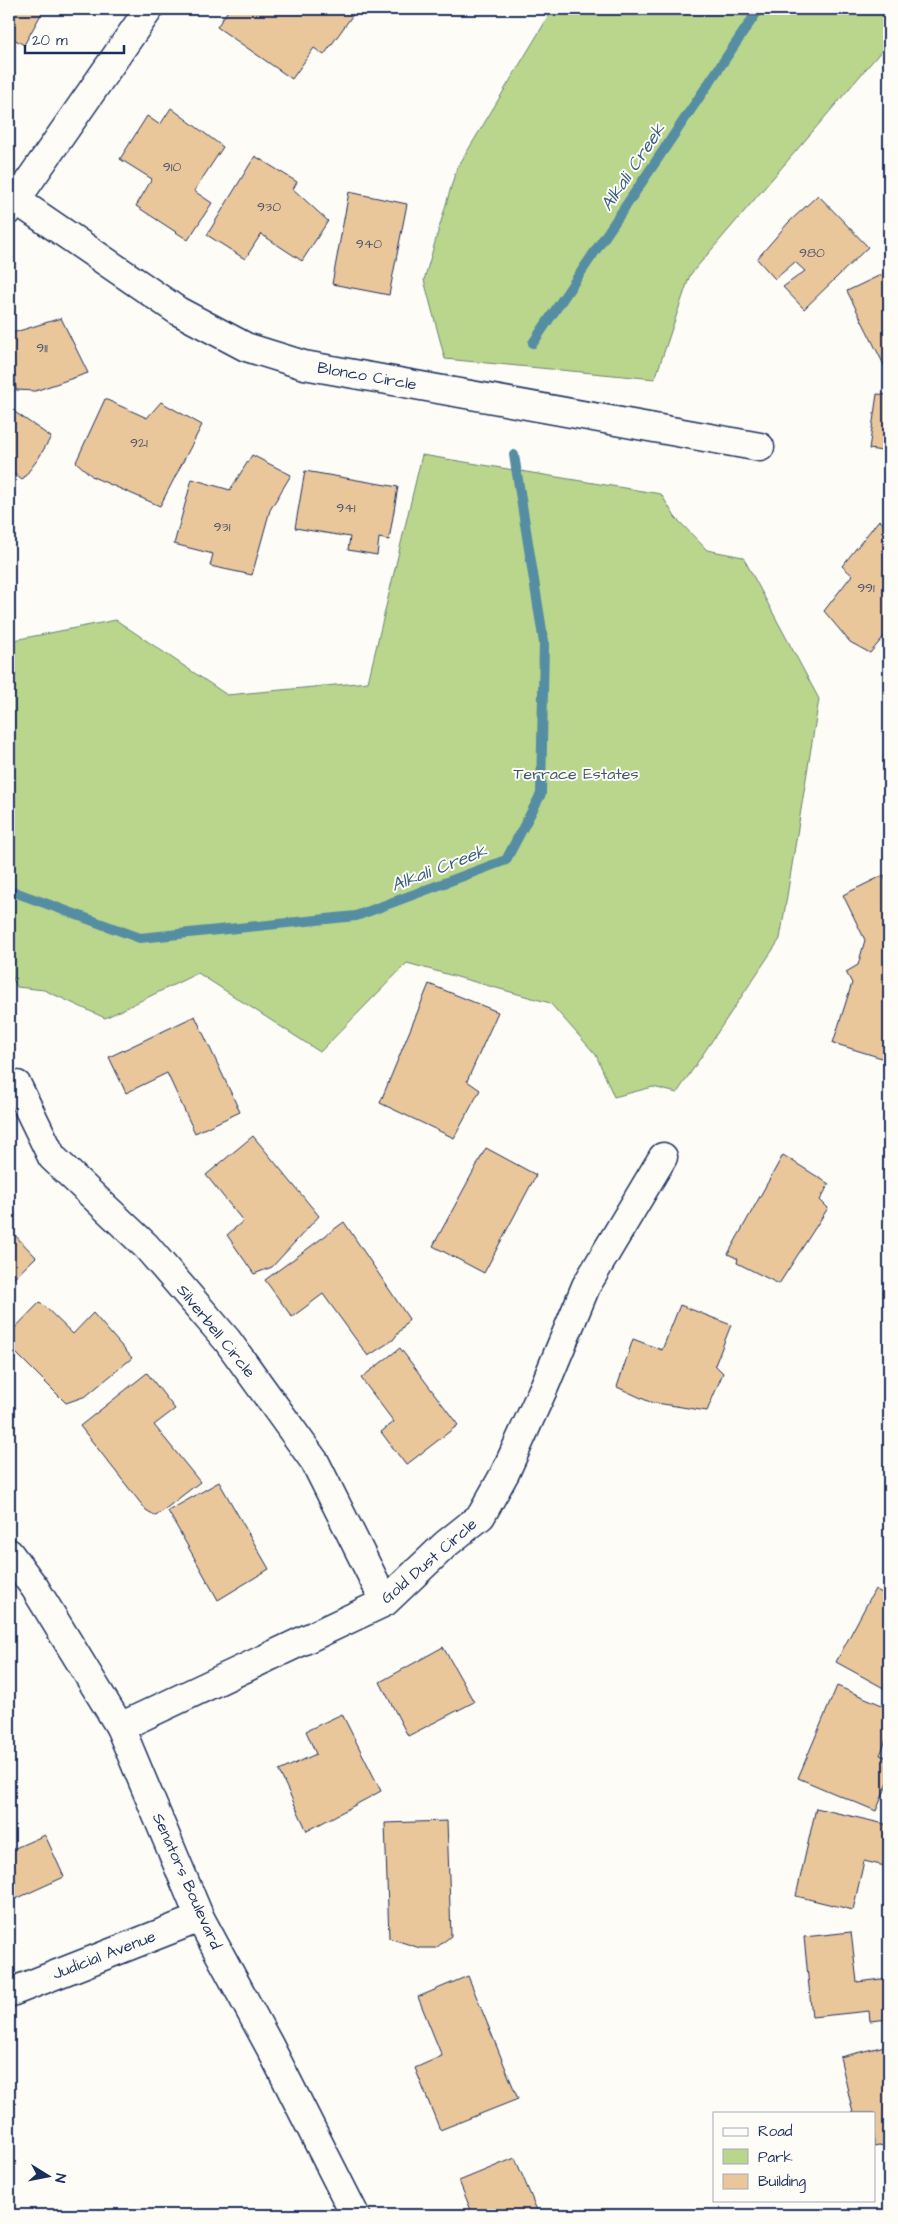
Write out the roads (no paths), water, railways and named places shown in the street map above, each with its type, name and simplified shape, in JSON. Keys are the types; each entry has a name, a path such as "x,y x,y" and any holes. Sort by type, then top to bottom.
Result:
{"street":[{"path":"12,205 149,9"},
{"name":"Blonco Circle","path":"12,205 178,310 246,347 304,365 760,446"},
{"name":"Silverbell Circle","path":"18,1084 52,1157 146,1246 227,1340 309,1455 385,1602"},
{"name":"Gold Dust Circle","path":"120,1727 385,1602 446,1544 481,1516 505,1473 586,1286 663,1157"},
{"name":"Senators Boulevard","path":"9,1553 35,1588 120,1727 200,1918 270,2047 355,2215"},
{"name":"Judicial Avenue","path":"9,1993 200,1918"}],"waterway":[{"name":"Alkali Creek","path":"533,343 759,9"},
{"name":"Alkali Creek","path":"9,890 140,938 356,916 506,860 541,794 544,643 514,455"}],"park label":[{"name":"Terrace Estates","path":"576,774"}]}
